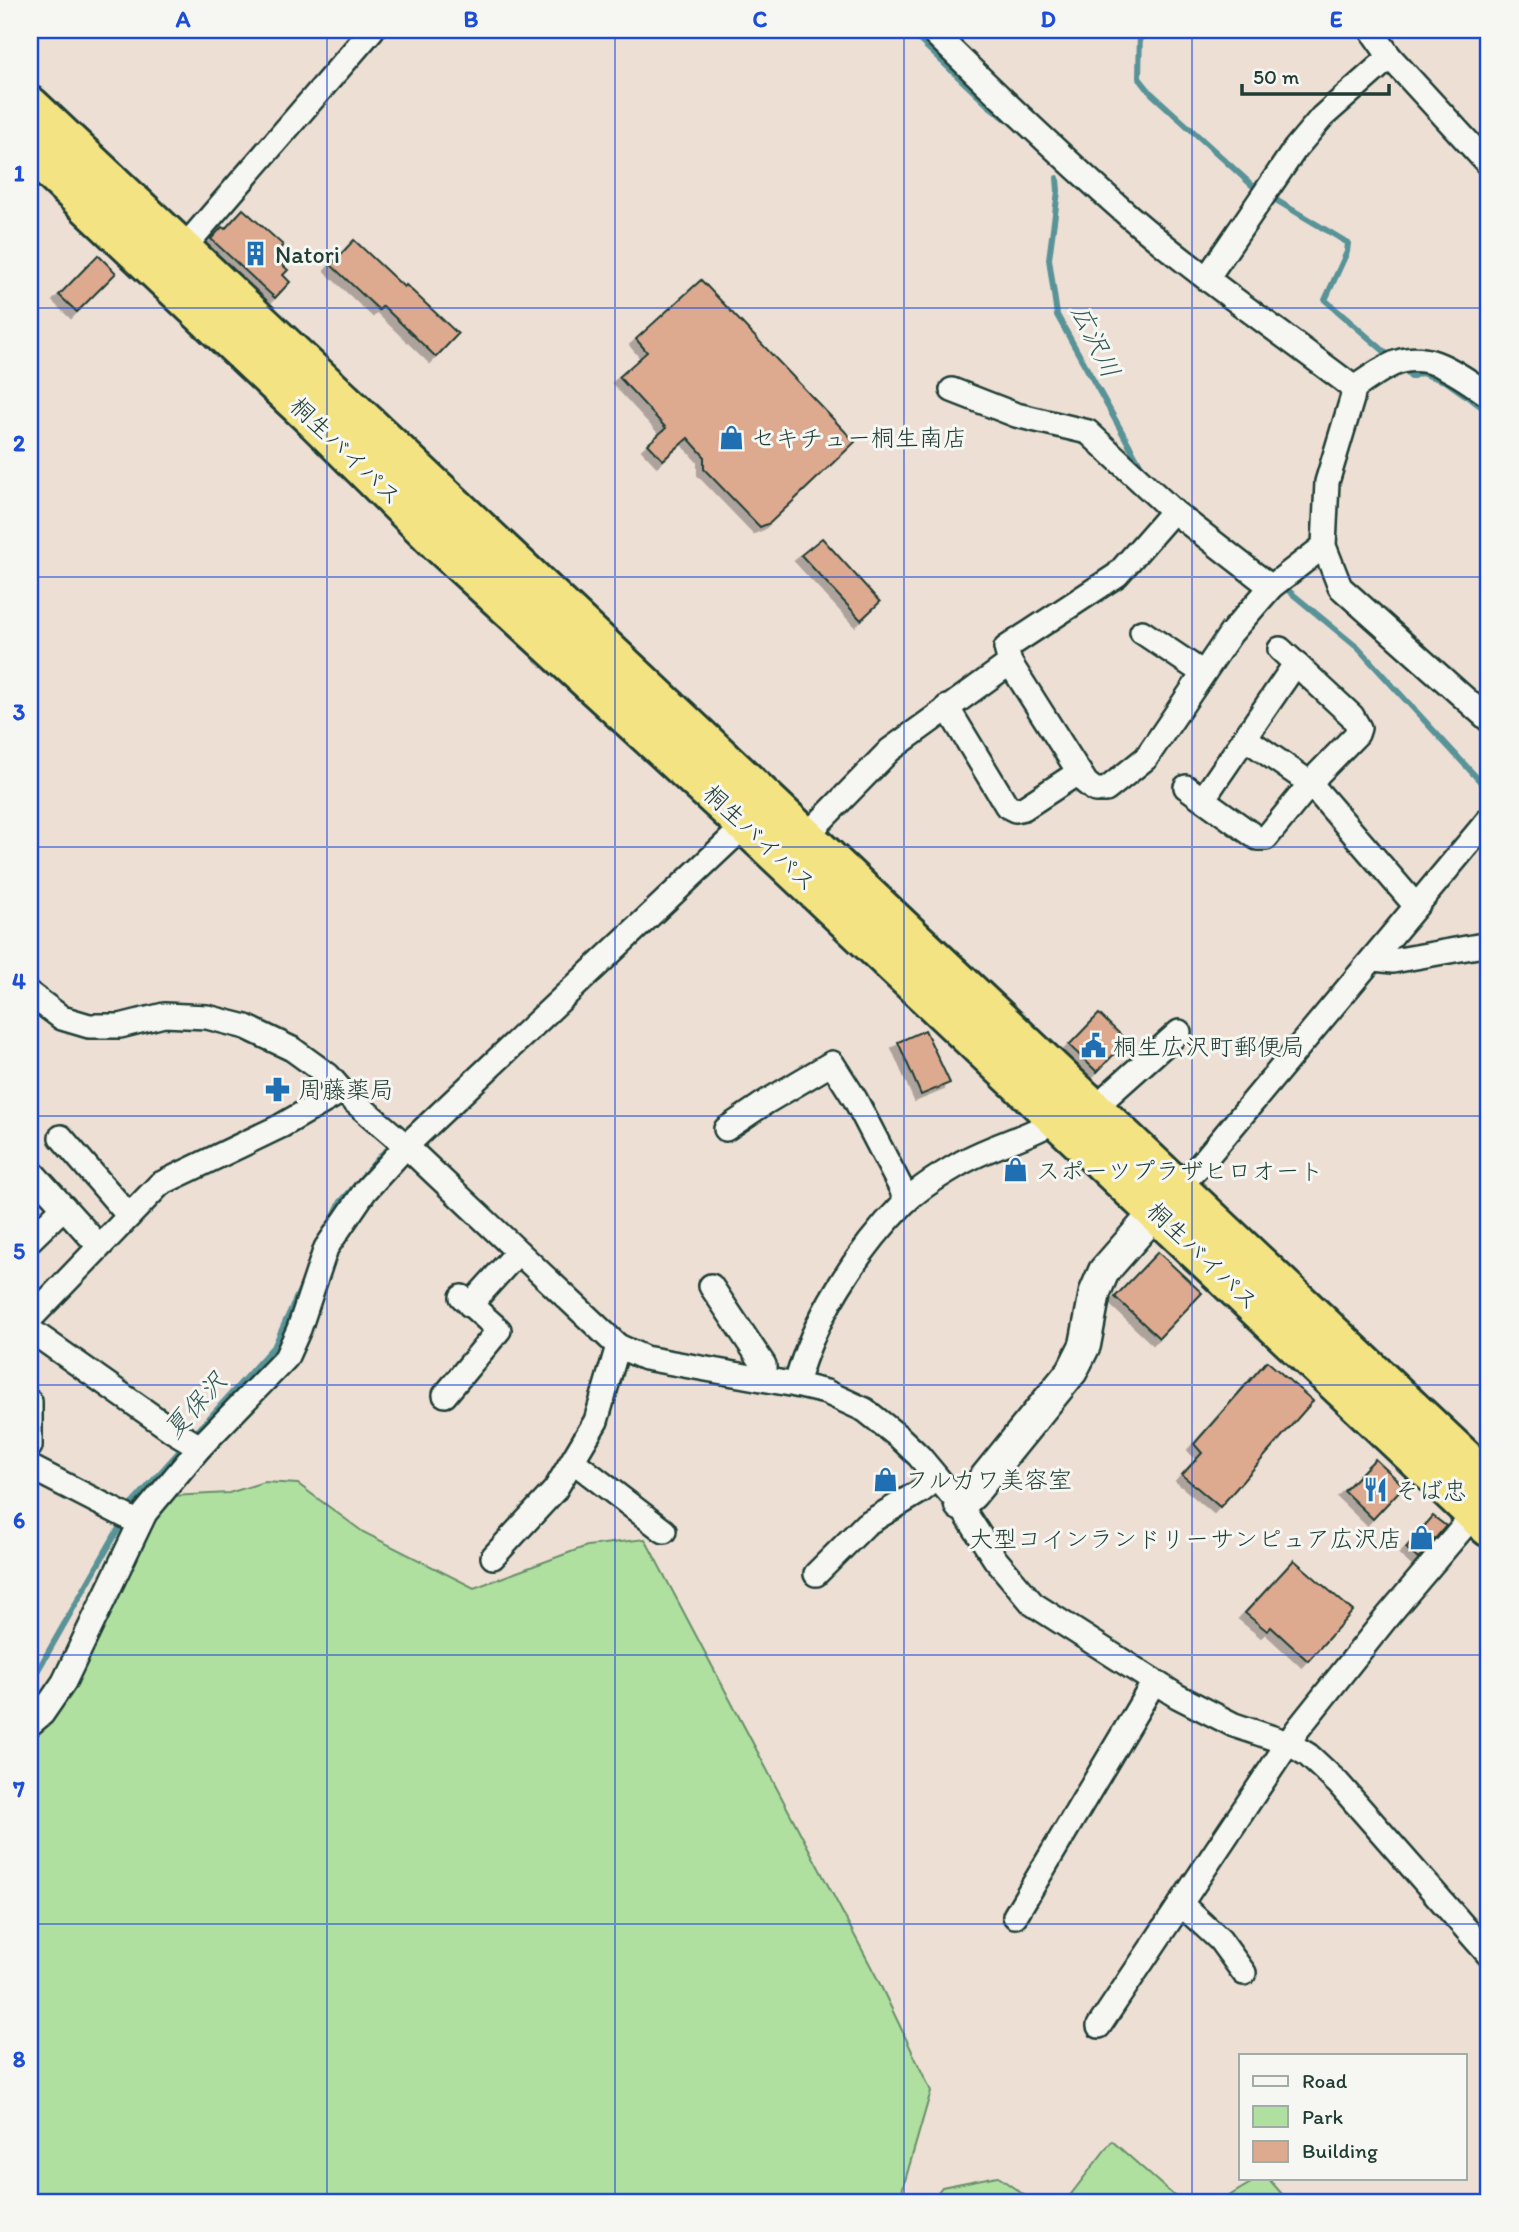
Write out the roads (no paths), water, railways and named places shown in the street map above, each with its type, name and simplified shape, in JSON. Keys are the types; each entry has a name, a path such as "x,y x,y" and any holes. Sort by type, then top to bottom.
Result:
{"highway":[{"name":"桐生バイパス","path":"30,106 316,421 439,543 757,813 1486,1505"},
{"name":"桐生バイパス","path":"30,151 172,262 679,704 757,813 806,836 1076,1113"}],"street":[{"path":"172,262 372,30"},
{"path":"931,30 1130,216 1207,278 1354,388"},
{"path":"1371,30 1390,57 1489,165"},
{"path":"1207,278 1304,138 1322,117 1390,57"},
{"path":"1489,395 1450,369 1419,358 1389,365 1354,388 1327,482 1324,547 1339,587 1489,720"},
{"path":"953,390 1016,415 1088,432 1173,511 1271,587"},
{"path":"1173,511 1117,575 1006,648 1010,663 1079,772 1095,790 1101,792 1113,787 1146,758 1231,633 1271,587 1324,547"},
{"path":"1142,632 1203,673"},
{"path":"1288,656 1352,716 1359,728 1357,734 1310,783 1266,838 1257,838 1195,793 1245,738 1288,656"},
{"path":"806,836 879,759 1010,663"},
{"path":"947,707 1007,806 1015,810 1024,808 1079,772"},
{"path":"1245,738 1310,783 1416,906"},
{"path":"30,1724 42,1714 64,1682 139,1522 200,1447 286,1358 299,1329 326,1248 366,1191 406,1146 757,813"},
{"path":"960,1505 972,1494 1072,1371 1085,1345 1095,1292 1104,1271 1201,1164 1489,819"},
{"path":"1374,959 1394,961 1489,944"},
{"path":"30,994 62,1018 89,1026 120,1026 164,1015 206,1017 246,1027 292,1049 328,1075 342,1091 406,1146 618,1346 645,1358 826,1392 865,1410 899,1437 937,1478 960,1505 995,1559 1033,1604 1153,1682 1225,1721 1288,1743 1308,1755 1338,1783 1489,1955"},
{"path":"796,1385 803,1357 850,1266 906,1201 957,1165 1076,1113 1178,1032"},
{"path":"726,1129 832,1063 855,1099 906,1201"},
{"path":"30,1319 160,1184 281,1126 342,1091"},
{"path":"61,1137 129,1216"},
{"path":"30,1170 99,1246"},
{"path":"30,1240 64,1207"},
{"path":"445,1395 499,1330 466,1301 518,1252"},
{"path":"711,1286 764,1365 764,1379"},
{"path":"30,1329 200,1447"},
{"path":"493,1557 555,1490 573,1461 596,1421 618,1346"},
{"path":"30,1402 30,1446"},
{"path":"573,1461 664,1531"},
{"path":"30,1467 139,1522"},
{"path":"816,1574 866,1524 921,1491 937,1478"},
{"path":"1099,2026 1288,1743 1387,1617 1486,1505"},
{"path":"1015,1916 1153,1682"},
{"path":"1181,1904 1220,1940 1244,1973"}],"waterway":[{"name":"広沢川","path":"909,30 988,105 1014,125"},
{"path":"1140,30 1139,78 1151,93 1254,187 1348,243 1347,252 1325,300 1392,358"},
{"name":"広沢川","path":"1057,178 1058,191 1049,259 1057,315 1142,468"},
{"path":"1400,366 1411,377 1421,373 1447,382 1489,412"},
{"name":"広沢川","path":"1284,587 1358,648 1489,791"},
{"name":"夏保沢","path":"329,1226 340,1203 384,1152"},
{"name":"夏保沢","path":"128,1512 133,1503 275,1345 303,1283"},
{"name":"夏保沢","path":"30,1684 123,1521"}],"place":[{"name":"Natori","path":"255,254"},
{"name":"セキチュー桐生南店","path":"731,437"},
{"name":"桐生広沢町郵便局","path":"1093,1046"},
{"name":"周藤薬局","path":"278,1089"},
{"name":"スポーツプラザヒロオート","path":"1016,1170"},
{"name":"フルカワ美容室","path":"885,1479"},
{"name":"そば忠","path":"1375,1490"},
{"name":"大型コインランドリーサンピュア広沢店","path":"1422,1538"}]}
